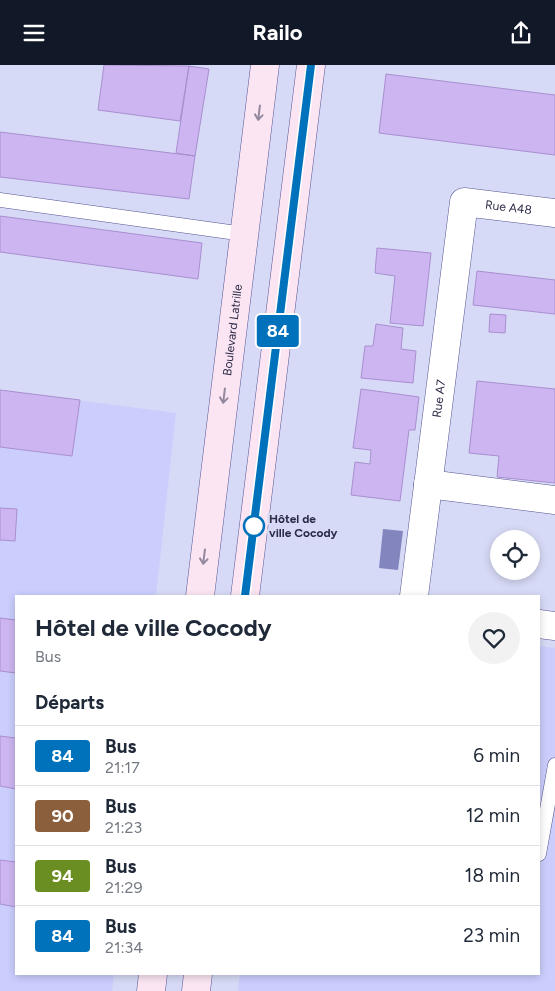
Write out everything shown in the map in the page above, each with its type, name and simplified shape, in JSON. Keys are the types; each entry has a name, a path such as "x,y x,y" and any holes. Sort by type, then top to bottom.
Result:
{"street":[{"name":"Boulevard Latrille","path":"200,595 265,65"},
{"path":"245,595 311,65"},
{"name":"Rue A48","path":"464,202 555,213"},
{"name":"Rue A7","path":"414,595 464,202"},
{"path":"428,484 555,500"},
{"path":"540,624 555,626"},
{"path":"151,991 153,975"},
{"path":"196,991 198,975"}],"lane":[{"path":"0,200 244,234"},
{"path":"540,848 555,765"}],"shaded area":[{"path":"0,390 176,413 156,595 15,595 15,975 114,975 112,991 0,991"},
{"path":"383,529 403,531 398,570 379,568"},
{"path":"540,646 555,648 555,991 238,991 240,975 540,975"}],"building":[{"path":"104,65 189,66 180,121 98,110"},
{"path":"189,66 209,69 195,156 176,153"},
{"path":"386,74 555,95 555,155 379,133"},
{"path":"0,132 195,156 189,199 0,177"},
{"path":"0,216 202,243 198,279 0,252"},
{"path":"377,248 431,253 423,326 390,323 395,276 375,273"},
{"path":"477,271 555,280 555,314 473,305"},
{"path":"490,314 506,315 505,333 489,332"},
{"path":"376,324 403,328 401,349 416,351 413,383 361,378 365,346 373,346"},
{"path":"477,381 555,389 555,483 497,477 499,456 469,453"},
{"path":"361,389 419,397 415,430 409,430 400,501 351,495 355,462 370,464 371,450 353,448"},
{"path":"0,390 80,400 72,456 0,447"},
{"path":"0,508 17,509 15,541 0,540"},
{"path":"0,618 15,620 15,673 0,671"},
{"path":"0,736 15,738 15,789 0,786"},
{"path":"0,860 15,862 15,907 0,904"}],"bus line":[{"name":"84","path":"245,595 311,65"}],"place":[{"name":"Hôtel de ville Cocody","path":"254,526"}]}
